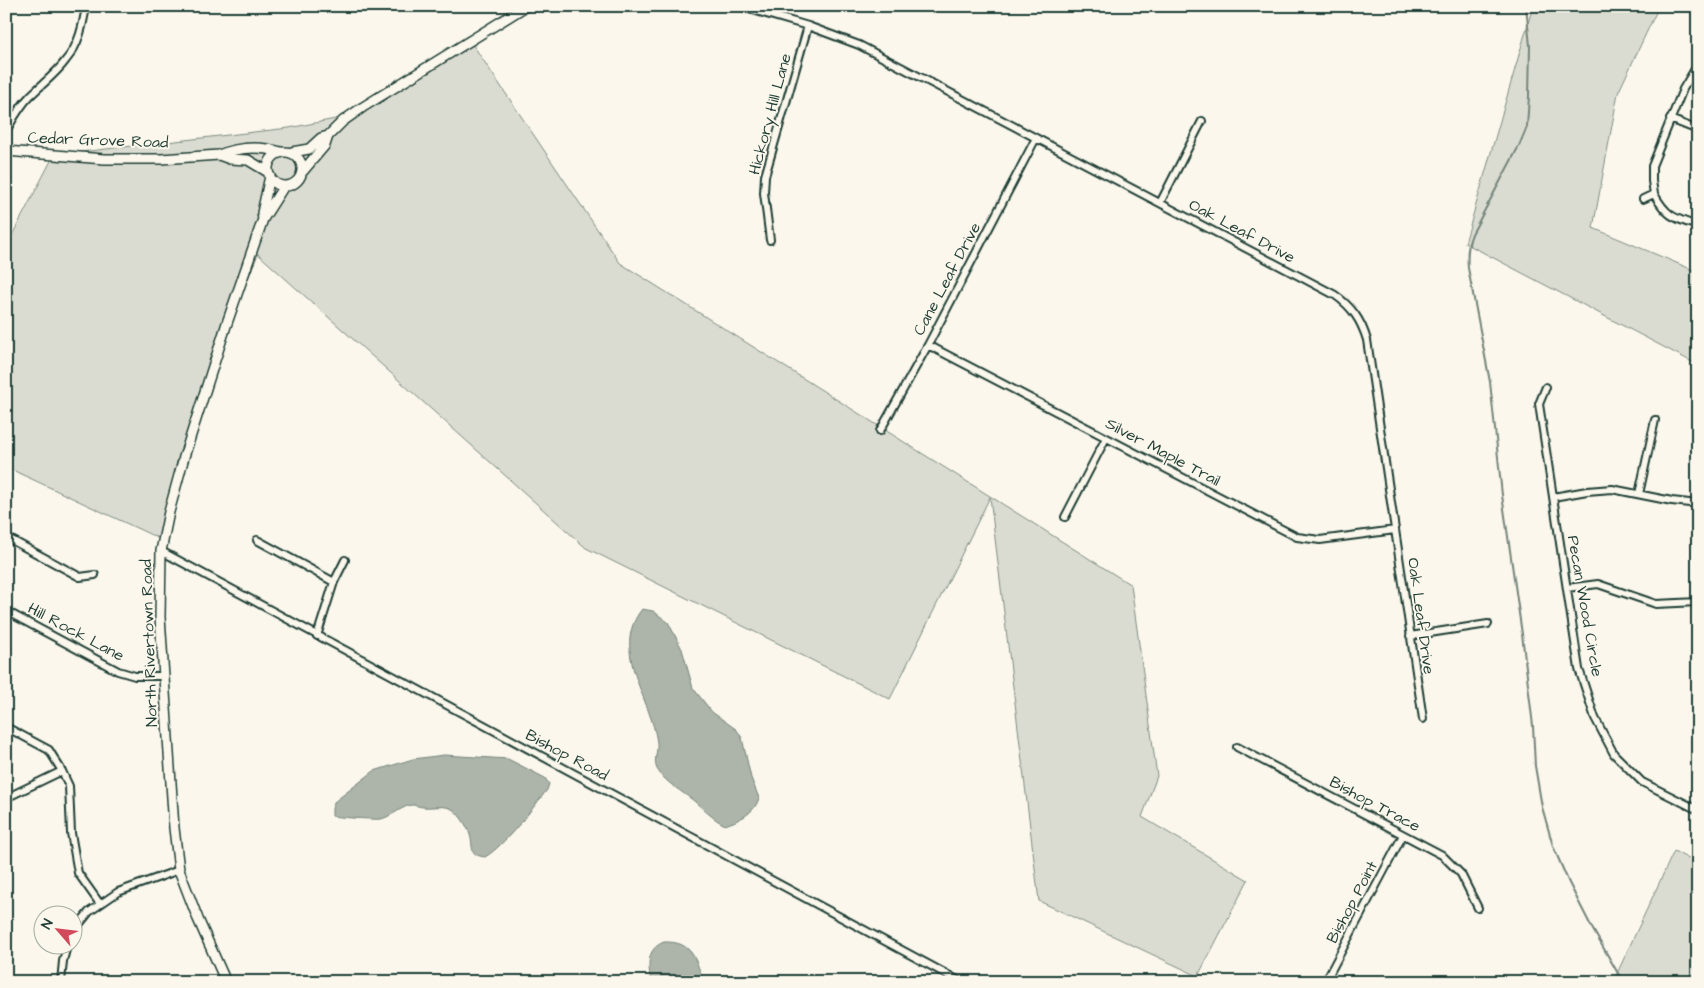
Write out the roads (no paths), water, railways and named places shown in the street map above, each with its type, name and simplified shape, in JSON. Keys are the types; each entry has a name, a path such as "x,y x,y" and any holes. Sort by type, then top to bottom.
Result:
{"street":[{"path":"6,131 30,96 66,60 82,28 86,6"},
{"path":"328,136 325,145 303,170 298,180 289,186 273,181 269,174 269,162 272,157 281,152 309,149 363,107 526,6"},
{"name":"Oak Leaf Drive","path":"739,6 808,26 859,45 1335,295 1356,313 1363,326 1367,340 1423,719"},
{"name":"Hickory Hill Lane","path":"770,240 764,192 765,176 808,26"},
{"path":"1698,64 1683,89 1652,166 1654,194 1662,208 1667,214 1698,226"},
{"path":"1670,119 1698,130"},
{"path":"1160,203 1202,121"},
{"name":"Cane Leaf Drive","path":"880,431 928,345 1036,138"},
{"name":"Cedar Grove Road","path":"219,156 234,149 259,148 281,152"},
{"name":"Cedar Grove Road","path":"6,151 104,159 219,156 248,160 269,174"},
{"path":"292,152 300,160 303,170"},
{"name":"North Rivertown Road","path":"263,219 262,212 269,174"},
{"name":"North Rivertown Road","path":"226,982 179,870 174,828 163,676 160,609 161,551 184,456 226,326 263,219 284,186"},
{"path":"1643,200 1654,194"},
{"name":"Silver Maple Trail","path":"928,345 1297,537 1320,540 1395,530"},
{"name":"Pecan Wood Circle","path":"1546,387 1539,404 1579,669 1595,718 1614,754 1642,782 1698,810"},
{"path":"1639,494 1655,420"},
{"path":"1065,517 1106,438"},
{"path":"1553,497 1612,489 1672,501 1698,504"},
{"path":"6,537 80,577 95,575"},
{"path":"257,540 334,582"},
{"name":"Bishop Road","path":"161,551 961,982"},
{"path":"317,636 334,582 345,560"},
{"path":"1567,588 1598,584 1656,604 1698,602"},
{"name":"Hill Rock Lane","path":"6,611 118,670 135,676 163,676"},
{"path":"1410,636 1488,624"},
{"path":"6,727 49,750 62,771 69,786 71,833 78,873 100,904"},
{"name":"Bishop Trace","path":"1237,747 1442,856 1461,874 1478,908"},
{"path":"6,798 62,771"},
{"name":"Bishop Point","path":"1325,982 1403,835"},
{"path":"82,921 89,912 118,892 179,870"},
{"path":"60,982 64,956"}],"waterway":[{"path":"1526,6 1530,46 1527,127 1519,146 1472,234 1468,251 1468,268 1490,382 1502,495 1533,726 1535,766 1542,807 1553,846 1569,883 1623,982"}]}
